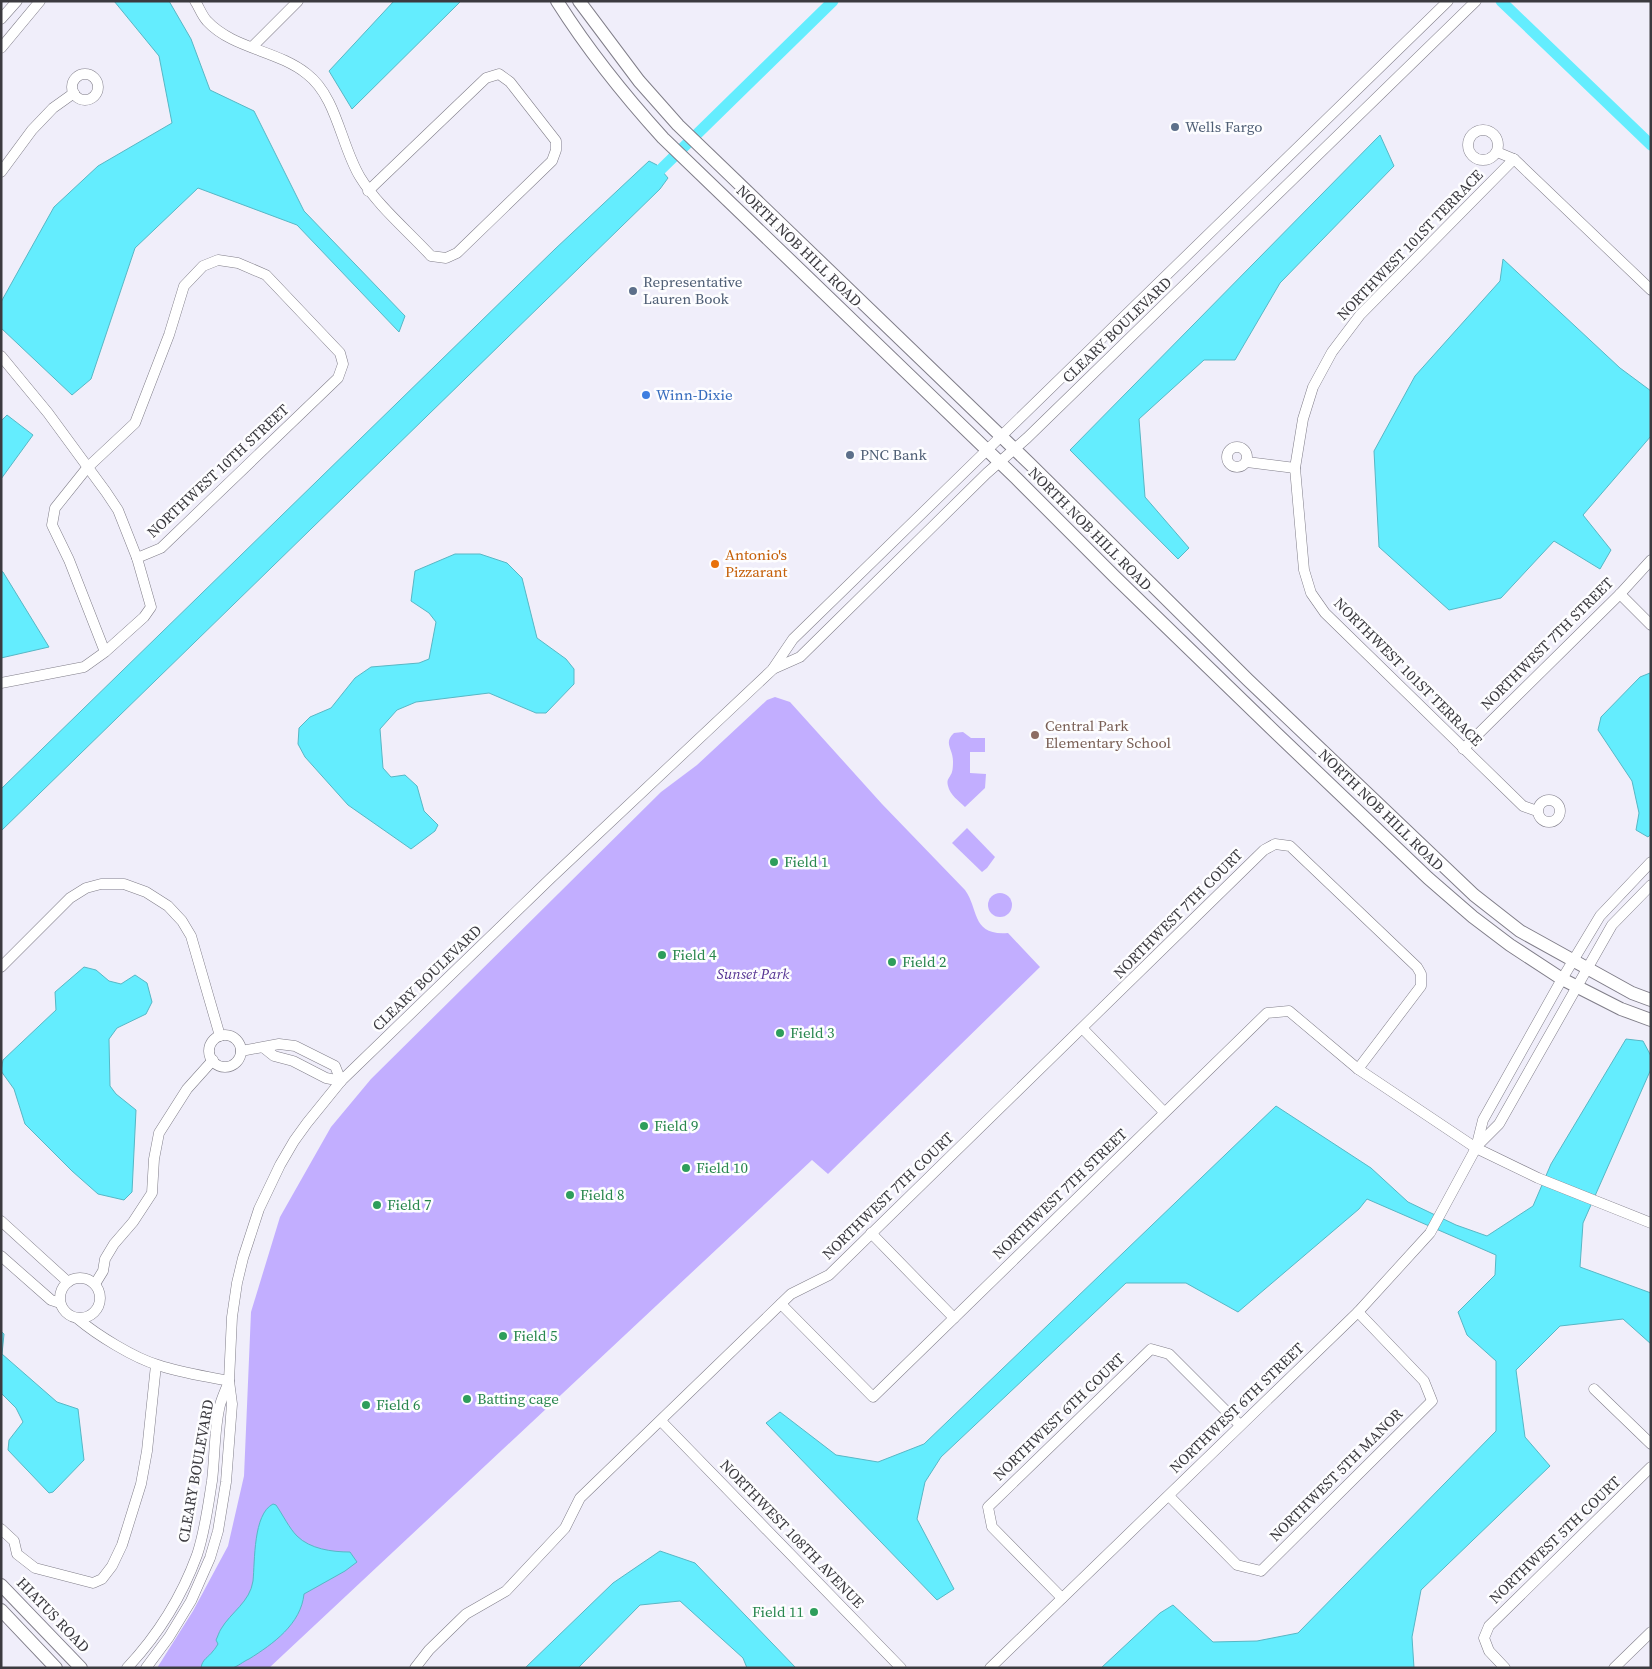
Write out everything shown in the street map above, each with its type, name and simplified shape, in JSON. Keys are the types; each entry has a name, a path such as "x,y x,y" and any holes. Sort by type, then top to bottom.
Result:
{"main road":[{"name":"NORTH NOB HILL ROAD","path":"557,1 582,41 625,95 663,138 1428,878 1510,945 1562,979 1621,1008 1651,1020"},
{"name":"NORTH NOB HILL ROAD","path":"579,1 639,81 678,125 1014,449 1248,680 1474,895 1520,931 1632,993 1651,1000"},
{"name":"HIATUS ROAD","path":"1,1585 81,1668"},
{"path":"1,1610 56,1668"}],"street":[{"path":"1,19 17,1"},
{"path":"1,48 40,1"},
{"path":"195,1 206,20 227,37 284,60 307,74 323,92 334,114 351,162 368,190 431,256 446,258 457,253 552,161 556,150 556,141 510,82 500,74 486,78 368,190"},
{"path":"252,46 298,1"},
{"name":"CLEARY BOULEVARD","path":"146,1668 173,1631 191,1600 210,1558 218,1531 226,1482 232,1404 229,1381 232,1317 237,1283 243,1258 260,1208 280,1165 307,1123 341,1081 552,877 772,670 793,639 1448,1"},
{"name":"CLEARY BOULEVARD","path":"772,670 800,656 1476,1"},
{"path":"1,172 32,130 53,108 74,93"},
{"path":"1497,152 1514,159 1651,290"},
{"name":"NORTHWEST 101ST TERRACE","path":"1514,159 1360,315 1332,352 1313,387 1303,419 1295,468 1304,570 1311,593 1325,613 1523,806 1537,811"},
{"name":"NORTHWEST 10TH STREET","path":"87,468 136,423 169,335 184,286 203,266 218,260 238,263 266,275 340,353 342,364 338,378 162,548 137,558"},
{"path":"1,356 48,413 118,510 137,558 151,606 144,617 105,652 84,667 1,683"},
{"path":"1247,462 1295,468"},
{"path":"87,468 55,508 52,526 69,560 105,652"},
{"name":"NORTHWEST 7TH STREET","path":"1463,749 1620,594 1651,560"},
{"path":"1620,594 1651,625"},
{"name":"NORTHWEST 7TH COURT","path":"415,1668 429,1650 466,1614 506,1591 565,1528 580,1498 791,1294 829,1275 1083,1029 1264,850 1275,844 1290,846 1417,967 1421,974 1421,986 1358,1069"},
{"name":"NORTHWEST 6TH STREET","path":"990,1668 1358,1312 1430,1233 1476,1148 1483,1120 1572,961 1600,916 1651,862"},
{"path":"1,968 70,898 86,888 101,884 124,884 146,892 168,906 182,921 191,936 220,1036"},
{"name":"NORTHWEST 6TH STREET","path":"1476,1148 1499,1124 1612,925 1651,885"},
{"name":"NORTHWEST 7TH STREET","path":"781,1304 873,1397 1267,1013 1289,1011 1358,1069"},
{"path":"1083,1029 1164,1112"},
{"path":"220,1036 231,1036 236,1039 241,1051 237,1061 231,1066 220,1066 212,1060 210,1050 211,1044 215,1039 220,1036"},
{"path":"241,1051 279,1044 295,1046 335,1066 341,1081"},
{"path":"264,1048 274,1056 294,1061 326,1078 341,1081"},
{"path":"95,1284 103,1271 105,1259 114,1244 133,1222 152,1193 154,1159 159,1133 186,1089 212,1060"},
{"path":"1358,1069 1476,1148 1538,1178 1651,1223"},
{"path":"1,1221 68,1282"},
{"path":"871,1233 954,1318"},
{"path":"1,1256 52,1300 60,1303 67,1314 126,1350 156,1365 229,1381"},
{"path":"60,1303 61,1291 68,1282 82,1278 95,1284 100,1295 99,1307 90,1316 78,1319"},
{"name":"NORTHWEST 5TH MANOR","path":"1169,1496 1237,1566 1261,1571 1432,1401 1424,1381 1358,1312"},
{"name":"NORTHWEST 6TH COURT","path":"1062,1598 992,1527 988,1507 1151,1349 1169,1354 1240,1425"},
{"path":"1,1529 14,1542 17,1554 35,1568 93,1583 102,1579 112,1566 122,1545 141,1484 147,1451 156,1365"},
{"name":"CLEARY BOULEVARD","path":"128,1668 145,1648 170,1611 197,1554 205,1524 212,1479 220,1405 229,1381"},
{"path":"1594,1389 1651,1444"},
{"name":"NORTHWEST 108TH AVENUE","path":"661,1421 901,1668"},
{"name":"NORTHWEST 5TH COURT","path":"1505,1668 1489,1651 1484,1638 1488,1626 1651,1467"},
{"path":"1614,1668 1651,1632"}],"green space":[{"name":"Sunset Park","path":"775,697 790,702 882,804 965,890 982,926 996,933 1008,933 1040,967 828,1174 812,1160 269,1668 157,1668 193,1611 228,1546 244,1476 251,1312 280,1217 331,1127 371,1079 661,792 697,765 767,700"},
{"path":"963,732 971,738 985,738 985,752 970,752 970,773 986,774 985,788 965,807 953,795 948,784 953,765 949,740 954,733"},
{"path":"967,828 995,857 982,872 952,843"},
{"path":"1000,893 1008,897 1012,905 1008,913 1000,917 992,913 988,905 992,897"}],"water":[{"path":"114,1 169,1 191,39 210,90 254,111 304,211 405,316 399,332 297,225 198,188 135,248 91,379 72,395 1,328 1,302 54,207 98,166 172,123 159,56"},
{"path":"394,1 461,1 352,109 329,71"},
{"path":"1380,135 1394,166 1280,283 1235,360 1204,360 1139,419 1145,497 1189,548 1178,559 1070,450"},
{"path":"649,161 657,165 668,178 660,189 1,831 1,789 555,249"},
{"path":"1503,259 1620,368 1651,391 1651,436 1583,515 1611,550 1600,569 1554,541 1501,598 1449,610 1379,547 1374,451 1415,376 1500,281"},
{"path":"7,415 33,435 1,479 1,421"},
{"path":"455,554 480,554 507,563 522,578 537,638 566,659 574,669 574,684 546,713 536,713 489,693 416,702 397,710 380,729 383,768 391,777 405,775 417,786 424,811 438,825 435,831 411,849 348,805 305,757 298,744 299,728 310,717 331,708 355,678 371,667 419,663 429,659 436,622 429,613 411,601 415,571"},
{"path":"1,571 3,572 49,647 1,658"},
{"path":"1650,673 1651,834 1648,837 1636,830 1639,813 1632,781 1598,730 1601,717 1640,677"},
{"path":"84,967 96,970 109,981 121,984 135,975 147,983 152,1002 146,1014 117,1028 109,1039 110,1086 116,1094 136,1110 132,1192 124,1200 98,1194 25,1124 14,1089 1,1071 3,1060 56,1010 55,992"},
{"path":"1626,1039 1643,1041 1651,1056 1651,1069 1583,1223 1580,1267 1651,1293 1651,1344 1623,1319 1560,1326 1516,1370 1525,1437 1550,1466 1421,1590 1412,1637 1414,1668 1101,1668 1160,1613 1173,1605 1213,1642 1257,1641 1298,1633 1496,1431 1496,1361 1467,1335 1458,1312 1495,1275 1496,1255 1367,1199 1359,1209 1238,1312 1186,1283 1126,1283 941,1457 925,1482 917,1519 954,1589 937,1600 766,1423 780,1412 836,1455 878,1462 924,1444 1276,1106 1371,1168 1408,1202 1456,1225 1487,1236 1533,1206 1551,1164"},
{"path":"1,1331 4,1334 2,1354 57,1402 78,1409 84,1460 53,1492 49,1493 8,1450 9,1440 23,1422 16,1408 1,1393"},
{"path":"273,1504 276,1505 291,1529 302,1540 322,1549 350,1552 357,1562 345,1571 304,1594 298,1615 292,1624 276,1640 258,1653 232,1668 201,1668 204,1660 218,1644 216,1640 221,1629 248,1595 253,1581 258,1527 266,1509"},
{"path":"660,1551 695,1563 796,1668 747,1668 743,1658 680,1601 640,1605 578,1668 525,1668 613,1583"}],"waterway":[{"path":"650,180 833,1"},
{"path":"1501,1 1651,145"}],"place":[{"name":"Wells Fargo","path":"1175,127"},
{"name":"Representative Lauren Book","path":"633,291"},
{"name":"Winn-Dixie","path":"646,395"},
{"name":"PNC Bank","path":"850,455"},
{"name":"Antonio's Pizzarant","path":"715,564"},
{"name":"Central Park Elementary School","path":"1035,735"},
{"name":"Field 1","path":"774,862"},
{"name":"Field 4","path":"662,955"},
{"name":"Field 2","path":"892,962"},
{"name":"Field 3","path":"780,1033"},
{"name":"Field 9","path":"644,1126"},
{"name":"Field 10","path":"686,1168"},
{"name":"Field 8","path":"570,1195"},
{"name":"Field 7","path":"377,1205"},
{"name":"Field 5","path":"503,1336"},
{"name":"Batting cage","path":"467,1399"},
{"name":"Field 6","path":"366,1405"},
{"name":"Field 11","path":"814,1612"}]}
